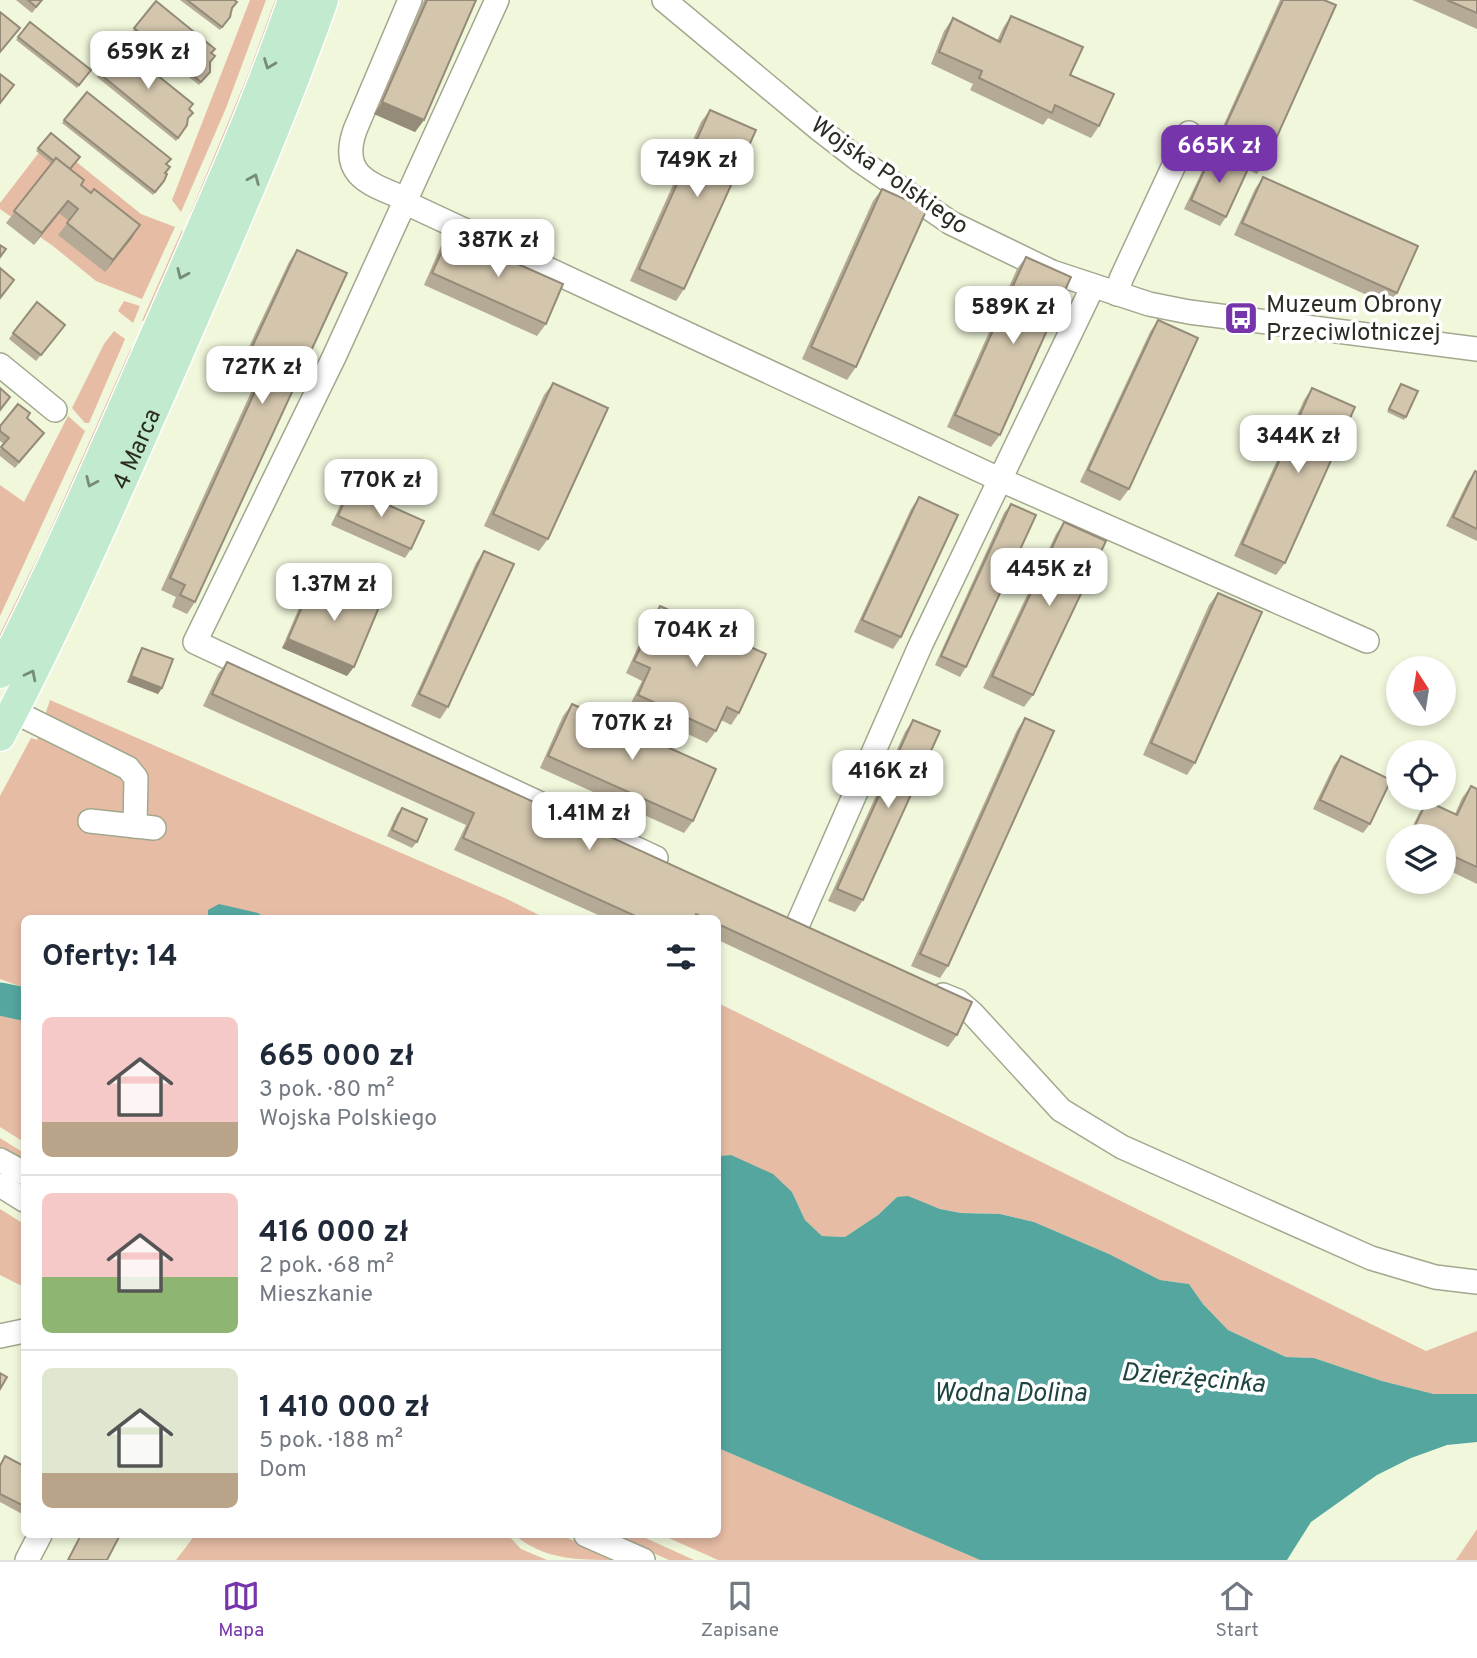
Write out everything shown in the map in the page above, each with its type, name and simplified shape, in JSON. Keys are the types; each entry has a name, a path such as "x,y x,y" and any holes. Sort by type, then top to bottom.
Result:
{"main road":[{"name":"4 Marca","path":"0,673 72,525 202,229 245,129 293,0"},
{"name":"4 Marca","path":"7,724 93,547 247,195 323,0"}],"street":[{"path":"410,0 355,130 350,153 353,166 363,179 1001,480 1367,641"},
{"path":"497,0 334,357 195,642 674,867"},
{"name":"Wojska Polskiego","path":"664,0 829,137 951,222 1052,272 1117,294 1189,312 1477,348"},
{"path":"1117,294 1121,279 1189,133"},
{"path":"797,926 922,644 1093,286"},
{"path":"0,365 55,410"},
{"path":"7,724 128,768 136,778 144,827 90,821"},
{"path":"772,914 820,937"},
{"path":"925,987 958,1002 972,1013 1061,1110 1122,1147 1371,1258 1435,1278 1477,1282"},
{"path":"0,1160 21,1171"},
{"path":"0,1185 21,1198"},
{"path":"0,1336 21,1332"},
{"path":"27,1560 38,1538"},
{"path":"593,1538 643,1560"}],"shaded area":[{"path":"250,0 266,0 226,108 181,212 172,200"},
{"path":"275,0 282,0 195,214 190,214 249,72"},
{"path":"44,146 74,160 141,214 175,227 142,299 96,281 53,246 0,209 0,203"},
{"path":"182,230 186,237 152,318 142,321"},
{"path":"124,301 140,306 133,323 118,311"},
{"path":"114,331 125,339 89,423 85,423 72,408 104,344"},
{"path":"131,348 134,357 0,650 0,634 43,546"},
{"path":"68,416 85,431 0,616 0,485 24,502"},
{"path":"50,700 539,915 261,915 208,910 208,915 21,915 21,987 0,979 0,796 31,738 37,740"},
{"path":"721,1004 1426,1351 1477,1331 1477,1394 1434,1394 1382,1381 1314,1358 1286,1357 1228,1330 1203,1304 1189,1284 1160,1280 1109,1254 1034,1222 1000,1214 961,1213 940,1209 908,1197 897,1197 878,1215 845,1237 822,1236 805,1220 792,1192 731,1155 721,1156"},
{"path":"0,1010 21,1013 21,1140 0,1127"},
{"path":"0,1138 21,1151 21,1160 0,1148"},
{"path":"0,1209 21,1222 21,1286 0,1275"},
{"path":"721,1449 980,1560 718,1560 669,1538 721,1538"},
{"path":"1477,1529 1477,1560 1456,1560"},
{"path":"193,1538 511,1538 521,1549 547,1560 176,1560"},
{"path":"519,1538 568,1538 617,1560 563,1557"},
{"path":"619,1538 646,1538 694,1560 669,1560"}],"water":[{"path":"219,904 261,915 208,915 208,910"},
{"name":"Wodna Dolina","path":"731,1155 773,1174 792,1192 805,1220 822,1236 845,1237 878,1215 897,1197 908,1196 940,1209 961,1213 1000,1214 1034,1222 1109,1254 1160,1280 1189,1284 1203,1304 1228,1330 1286,1357 1314,1358 1382,1381 1434,1394 1477,1394 1477,1442 1447,1445 1411,1458 1377,1475 1311,1522 1287,1560 980,1560 721,1449 721,1156"}],"building":[{"path":"28,0 42,0 36,7"},
{"path":"187,0 234,0 237,2 222,27"},
{"path":"427,0 476,0 424,120 382,102"},
{"path":"1283,0 1324,0 1336,5 1266,161 1219,140"},
{"path":"1447,0 1477,0 1477,13"},
{"path":"156,1 215,49 211,53 215,56 210,62 210,72 201,82 134,28"},
{"path":"0,12 20,28 0,52"},
{"path":"1011,16 1083,47 1070,75 1114,94 1099,126 1055,105 1052,113 979,78 982,71 939,52 953,18 1000,42"},
{"path":"30,22 91,70 79,85 18,37"},
{"path":"121,46 193,104 189,109 193,113 178,138 99,73"},
{"path":"0,74 14,85 0,103"},
{"path":"87,92 171,159 166,164 170,167 165,173 167,174 164,181 155,192 64,120"},
{"path":"710,110 756,130 684,289 639,269"},
{"path":"51,133 80,157 70,169 38,148"},
{"path":"1212,153 1248,169 1226,217 1191,200"},
{"path":"56,158 84,180 81,185 91,193 94,189 140,225 113,260 67,223 78,209 68,201 42,233 14,211"},
{"path":"1263,177 1418,246 1397,293 1242,223"},
{"path":"882,189 927,209 856,367 811,347"},
{"path":"450,234 563,284 546,324 432,273"},
{"path":"0,245 6,249 0,257"},
{"path":"297,250 347,273 195,602 180,595 185,585 170,578 266,367 247,358"},
{"path":"1026,257 1071,277 1000,435 955,415"},
{"path":"0,268 14,280 0,298"},
{"path":"37,302 65,325 41,355 13,333"},
{"path":"1158,320 1198,338 1129,489 1088,470"},
{"path":"553,383 608,408 548,539 493,514"},
{"path":"1401,384 1418,391 1406,417 1389,409"},
{"path":"0,388 10,397 0,410"},
{"path":"1312,388 1355,407 1285,563 1242,544"},
{"path":"18,404 30,413 27,418 44,433 19,462 1,447 9,438 0,431 0,426"},
{"path":"1475,471 1477,472 1477,529 1453,517"},
{"path":"350,488 424,521 411,549 338,516"},
{"path":"919,497 958,515 901,637 862,620"},
{"path":"1011,504 1036,515 966,667 941,656"},
{"path":"1064,522 1106,541 1033,695 992,676"},
{"path":"484,551 514,564 448,707 419,694"},
{"path":"314,579 379,607 354,667 288,639"},
{"path":"1218,593 1262,612 1195,763 1151,743"},
{"path":"660,606 766,654 739,713 727,707 716,731 638,695 650,668 634,661"},
{"path":"142,648 173,659 162,688 131,676"},
{"path":"227,662 972,1002 957,1035 721,925 721,915 633,915 463,838 474,813 212,694"},
{"path":"572,704 716,769 693,821 548,756"},
{"path":"1025,718 1054,731 948,966 920,954"},
{"path":"913,720 940,731 863,900 837,889"},
{"path":"1341,756 1386,778 1386,790 1370,824 1320,800"},
{"path":"1471,786 1477,789 1477,867 1456,857 1456,824 1416,824 1423,810 1446,810 1457,815"},
{"path":"402,808 427,819 417,842 392,830"},
{"path":"0,1373 7,1377 0,1389"},
{"path":"5,1456 21,1464 21,1504 0,1494 0,1466"},
{"path":"79,1538 118,1538 107,1560 68,1560"}],"waterway":[{"name":"Dzierżęcinka","path":"0,999 21,1003"}],"place":[{"name":"Muzeum Obrony Przeciwlotniczej","path":"1241,318"}]}
